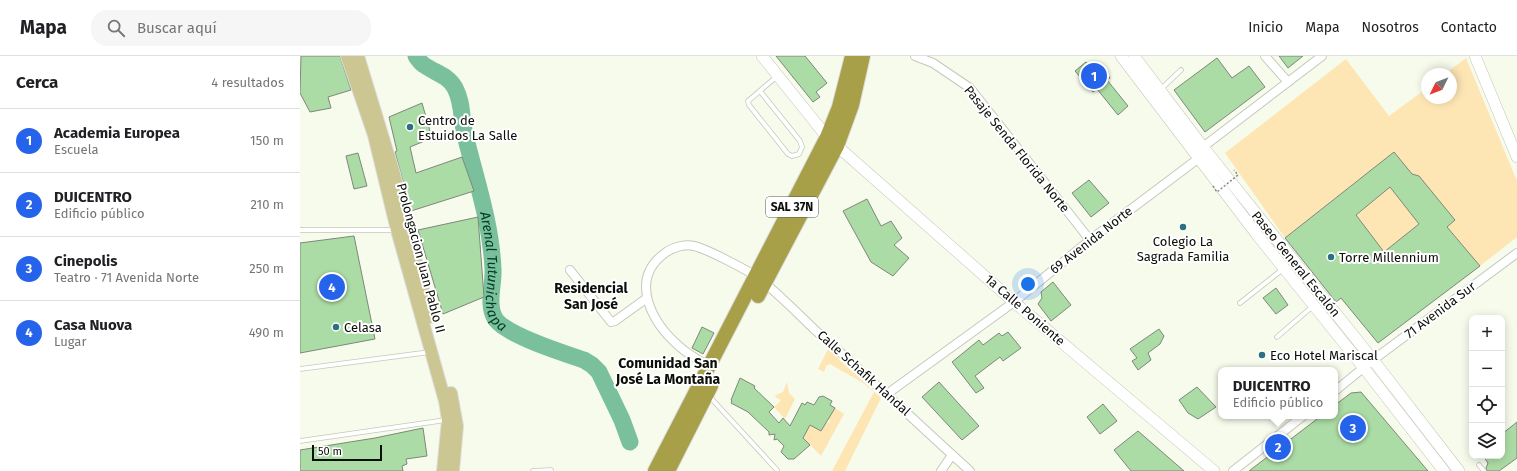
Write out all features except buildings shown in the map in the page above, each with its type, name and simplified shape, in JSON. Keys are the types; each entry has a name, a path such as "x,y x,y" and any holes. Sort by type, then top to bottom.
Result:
{"highway":[{"name":"SAL 37N","path":"832,142 852,56"},
{"name":"SAL 37N","path":"655,471 710,367 760,280 852,105 863,56"},
{"name":"SAL 37N","path":"668,471 707,394 760,280"}],"main road":[{"name":"Prolongacion Juan Pablo II","path":"347,56 374,135 397,230 431,352 448,420 443,471"},
{"name":"Prolongacion Juan Pablo II","path":"358,56 394,174 409,238 456,412 457,432 453,471"},
{"name":"1a Calle Poniente","path":"762,56 832,142 1014,302 1214,471"},
{"name":"Paseo General Escalón","path":"1121,56 1279,244 1362,346 1459,471"},
{"name":"Paseo General Escalón","path":"1134,56 1284,268 1444,471"},
{"path":"1475,56 1517,157"}],"street":[{"name":"Pasaje Senda Florida Norte","path":"915,56 933,63 970,88 1090,240"},
{"path":"1265,56 1288,82"},
{"name":"69 Avenida Norte","path":"887,394 1014,302 1322,56"},
{"name":"Calle Schafik Handal","path":"647,298 646,283 652,264 668,251 675,248 696,246 760,280 970,471"},
{"name":"71 Avenida Sur","path":"1338,389 1373,360 1517,253"},
{"path":"570,270 610,322 615,321 647,298 657,321 669,337 693,357 710,367"},
{"path":"1233,471 1299,419"},
{"path":"941,471 952,455"}],"lane":[{"path":"1160,91 1181,70"},
{"path":"760,91 800,141 802,147 799,154 792,156 788,154 751,109 748,101 760,91 778,76"},
{"path":"300,230 397,230"},
{"path":"1240,303 1284,268"},
{"path":"1277,337 1313,306"},
{"path":"300,369 431,352"},
{"path":"707,394 777,470"},
{"path":"300,441 448,420"},
{"path":"1479,465 1484,471"},
{"path":"533,471 551,470"}],"path":[{"path":"1213,186 1217,192 1238,174 1234,170"}],"shaded area":[{"path":"1466,58 1517,181 1517,237 1480,266 1447,227 1455,220 1419,176 1412,174 1394,152 1285,238 1225,153 1346,59 1389,116 1421,92 1421,104 1457,104 1457,68 1453,68"},
{"path":"1390,187 1419,224 1384,252 1356,215"},
{"path":"828,349 881,398 845,471 832,471 874,392 863,383 830,364 826,366 824,372 818,369"},
{"path":"787,382 789,393 795,399 785,419 774,407 781,400 775,397 776,395 783,392"},
{"path":"835,408 844,414 821,456 797,431 786,429 792,423 810,425 821,431 826,422 829,423 830,420 828,418"}],"waterway":[{"name":"Arenal Tutunichapa","path":"416,56 428,68 449,80 458,94 465,135 486,218 492,252 493,275 491,308 496,320 512,332 524,338 584,360 592,365 599,372 622,420 630,442"}],"place":[{"name":"Academia Europea","path":"1094,76"},
{"name":"Centro de Estuidos La Salle","path":"410,127"},
{"name":"Colegio La Sagrada Familia","path":"1183,227"},
{"name":"Torre Millennium","path":"1331,257"},
{"name":"Casa Nuova","path":"332,287"},
{"name":"Celasa","path":"336,327"},
{"name":"Eco Hotel Mariscal","path":"1262,355"},
{"name":"Cinepolis","path":"1353,428"},
{"name":"DUICENTRO","path":"1278,447"}],"district":[{"name":"Residencial San José","path":"591,296"},
{"name":"Comunidad San José La Montaña","path":"668,372"}]}
